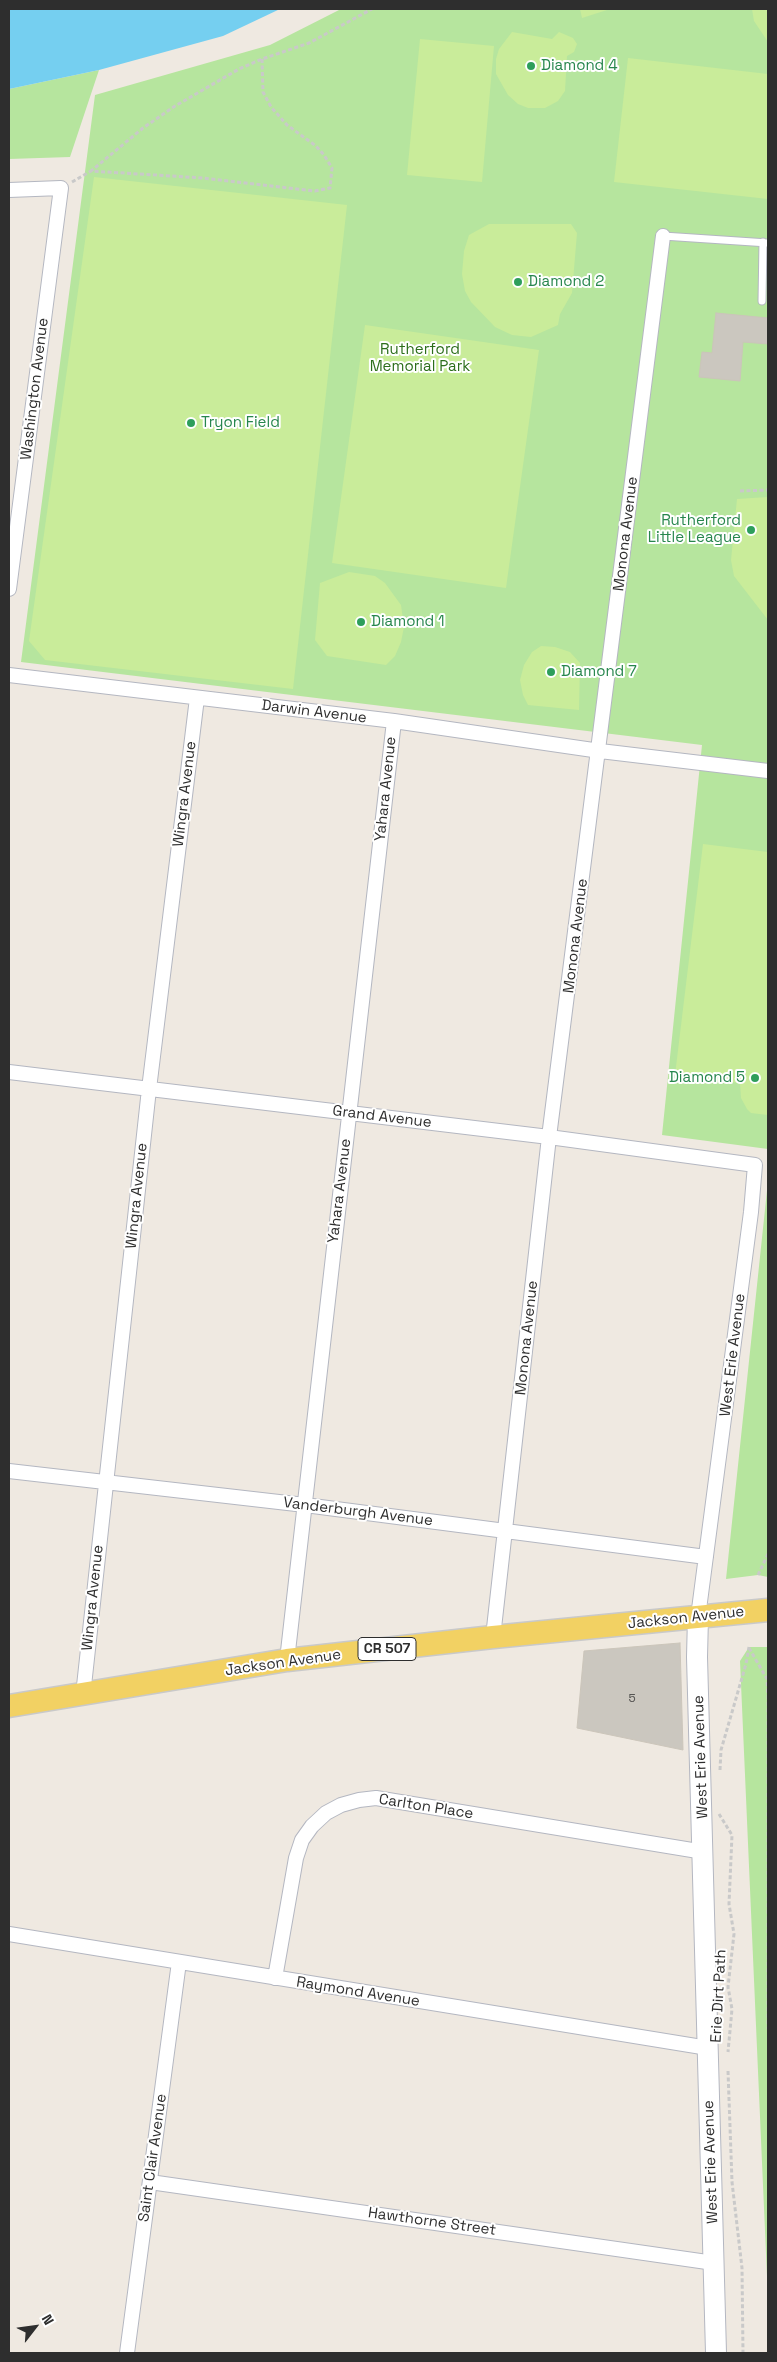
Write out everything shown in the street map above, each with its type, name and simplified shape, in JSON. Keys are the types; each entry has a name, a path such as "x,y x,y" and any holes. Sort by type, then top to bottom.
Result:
{"main road":[{"name":"Jackson Avenue","path":"9,1706 287,1660 492,1637 768,1610"}],"street":[{"path":"9,190 61,188"},
{"name":"Washington Avenue","path":"9,589 61,188"},
{"name":"Monona Avenue","path":"492,1637 550,1137 600,751 663,236"},
{"name":"Darwin Avenue","path":"9,675 394,721 600,751 768,771"},
{"name":"Wingra Avenue","path":"83,1695 149,1089 197,698"},
{"name":"Yahara Avenue","path":"287,1660 394,721"},
{"name":"Grand Avenue","path":"9,1072 550,1137 755,1165"},
{"name":"West Erie Avenue","path":"716,2353 698,1617 751,1212 755,1165"},
{"name":"Vanderburgh Avenue","path":"9,1471 305,1505 706,1557"},
{"name":"Carlton Place","path":"275,1978 296,1858 302,1840 312,1826 326,1814 341,1805 376,1798 704,1852"},
{"name":"Raymond Avenue","path":"9,1934 708,2048"},
{"name":"Saint Clair Avenue","path":"127,2353 179,1962"},
{"name":"Hawthorne Street","path":"150,2182 714,2263"}],"lane":[{"path":"663,236 766,242 762,301"}],"path":[{"path":"61,188 91,171 143,128 175,106 239,69 308,43 372,9"},
{"path":"91,171 203,178 315,191 330,188 332,168 324,155 316,146 287,125 271,107 264,92 262,59"},
{"path":"740,491 768,490"},
{"path":"758,1575 768,1554"},
{"path":"720,1776 721,1750 746,1664 748,1647 767,1679 768,1698 766,1795 768,2029"},
{"name":"Erie Dirt Path","path":"718,1811 732,1835 729,1904 734,1934 728,1987 732,2009 727,2054"},
{"name":"Erie Dirt Path","path":"726,2063 730,2082 732,2182 742,2268 743,2353"}],"green space":[{"name":"Rutherford Memorial Park","path":"341,9 768,9 768,1149 662,1135 702,745 21,662 95,95 270,45"},
{"path":"580,9 610,9 582,18"},
{"path":"752,9 768,9 768,42 754,21"},
{"name":"Diamond 4","path":"512,32 552,39 559,32 573,38 577,44 574,52 567,56 565,91 558,101 545,108 528,108 518,104 508,95 496,74 496,59 499,49"},
{"path":"420,39 494,46 482,182 407,175"},
{"path":"628,58 768,74 768,199 614,182"},
{"path":"99,70 70,157 9,159 9,89"},
{"name":"Tryon Field","path":"94,177 347,205 293,689 45,660 29,641"},
{"name":"Diamond 2","path":"489,224 571,224 577,233 572,293 560,314 558,325 531,337 512,335 495,327 471,302 465,291 462,274 464,251 469,235"},
{"path":"365,325 539,350 506,588 332,563"},
{"name":"Rutherford Little League","path":"768,497 768,620 734,576 731,560 737,499"},
{"name":"Diamond 1","path":"349,572 375,576 385,583 401,605 404,627 401,642 395,656 386,665 327,656 315,640 320,583"},
{"name":"Diamond 7","path":"541,646 555,647 570,652 580,663 579,710 528,705 523,695 520,680 524,665 532,652"},
{"path":"703,844 768,852 768,1115 751,1113 747,1109 741,1098 740,1083 675,1075"},
{"path":"768,1181 768,1577 758,1575 726,1579"},
{"path":"749,1647 768,1647 768,2299 740,1661"}],"water":[{"path":"9,9 280,9 223,36 99,70 9,89"}],"building":[{"path":"716,313 768,318 768,344 743,342 740,381 699,377 702,352 712,353"},
{"path":"680,1643 683,1750 577,1728 584,1651"}],"place":[{"name":"Diamond 4","path":"531,66"},
{"name":"Diamond 2","path":"518,282"},
{"name":"Tryon Field","path":"191,423"},
{"name":"Rutherford Little League","path":"751,530"},
{"name":"Diamond 1","path":"361,622"},
{"name":"Diamond 7","path":"551,672"},
{"name":"Diamond 5","path":"755,1078"}]}
